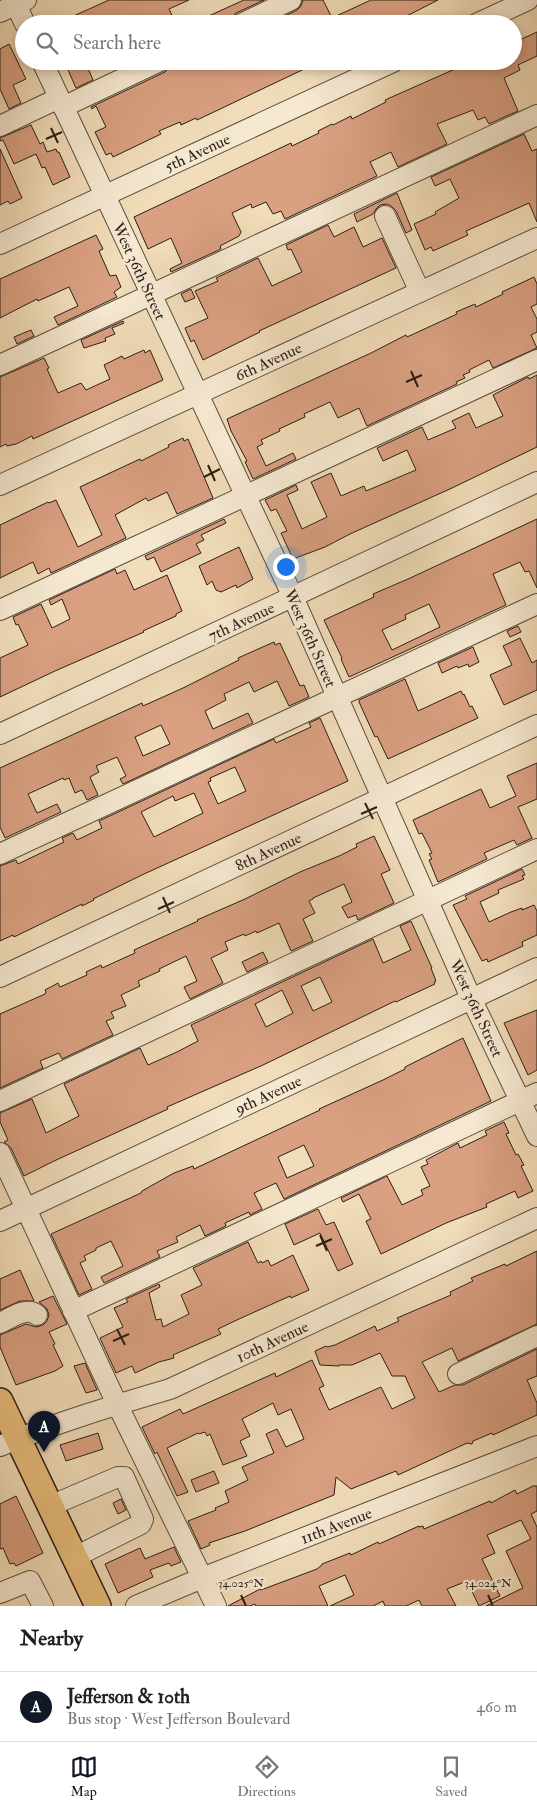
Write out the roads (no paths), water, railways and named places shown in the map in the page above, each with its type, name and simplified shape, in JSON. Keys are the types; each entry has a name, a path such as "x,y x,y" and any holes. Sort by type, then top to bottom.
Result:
{"main road":[{"path":"0,1401 8,1442 50,1506 98,1606"}],"street":[{"path":"260,15 291,0"},
{"path":"496,15 528,0"},
{"name":"West 36th Street","path":"46,70 246,496 472,998 529,1097 537,1136"},
{"path":"0,126 138,70"},
{"name":"5th Avenue","path":"0,244 375,70"},
{"path":"0,365 537,115"},
{"path":"385,216 420,292"},
{"name":"6th Avenue","path":"0,485 537,238"},
{"path":"0,610 537,360"},
{"name":"7th Avenue","path":"0,734 537,482"},
{"path":"0,854 537,604"},
{"name":"8th Avenue","path":"0,977 537,725"},
{"path":"0,1101 537,849"},
{"name":"9th Avenue","path":"0,1221 537,968"},
{"path":"73,1311 529,1097"},
{"path":"0,1153 117,1404 216,1606"},
{"name":"10th Avenue","path":"8,1442 117,1404 170,1389 537,1218"},
{"path":"0,1322 27,1310 33,1311 37,1315"},
{"path":"458,1374 537,1336"},
{"name":"11th Avenue","path":"136,1606 202,1578 537,1446"},
{"path":"50,1506 118,1477 124,1478 143,1518 143,1522 75,1557"},
{"path":"0,1593 30,1580 43,1606"}],"place":[{"name":"Jefferson & 10th","path":"44,1452"}]}
